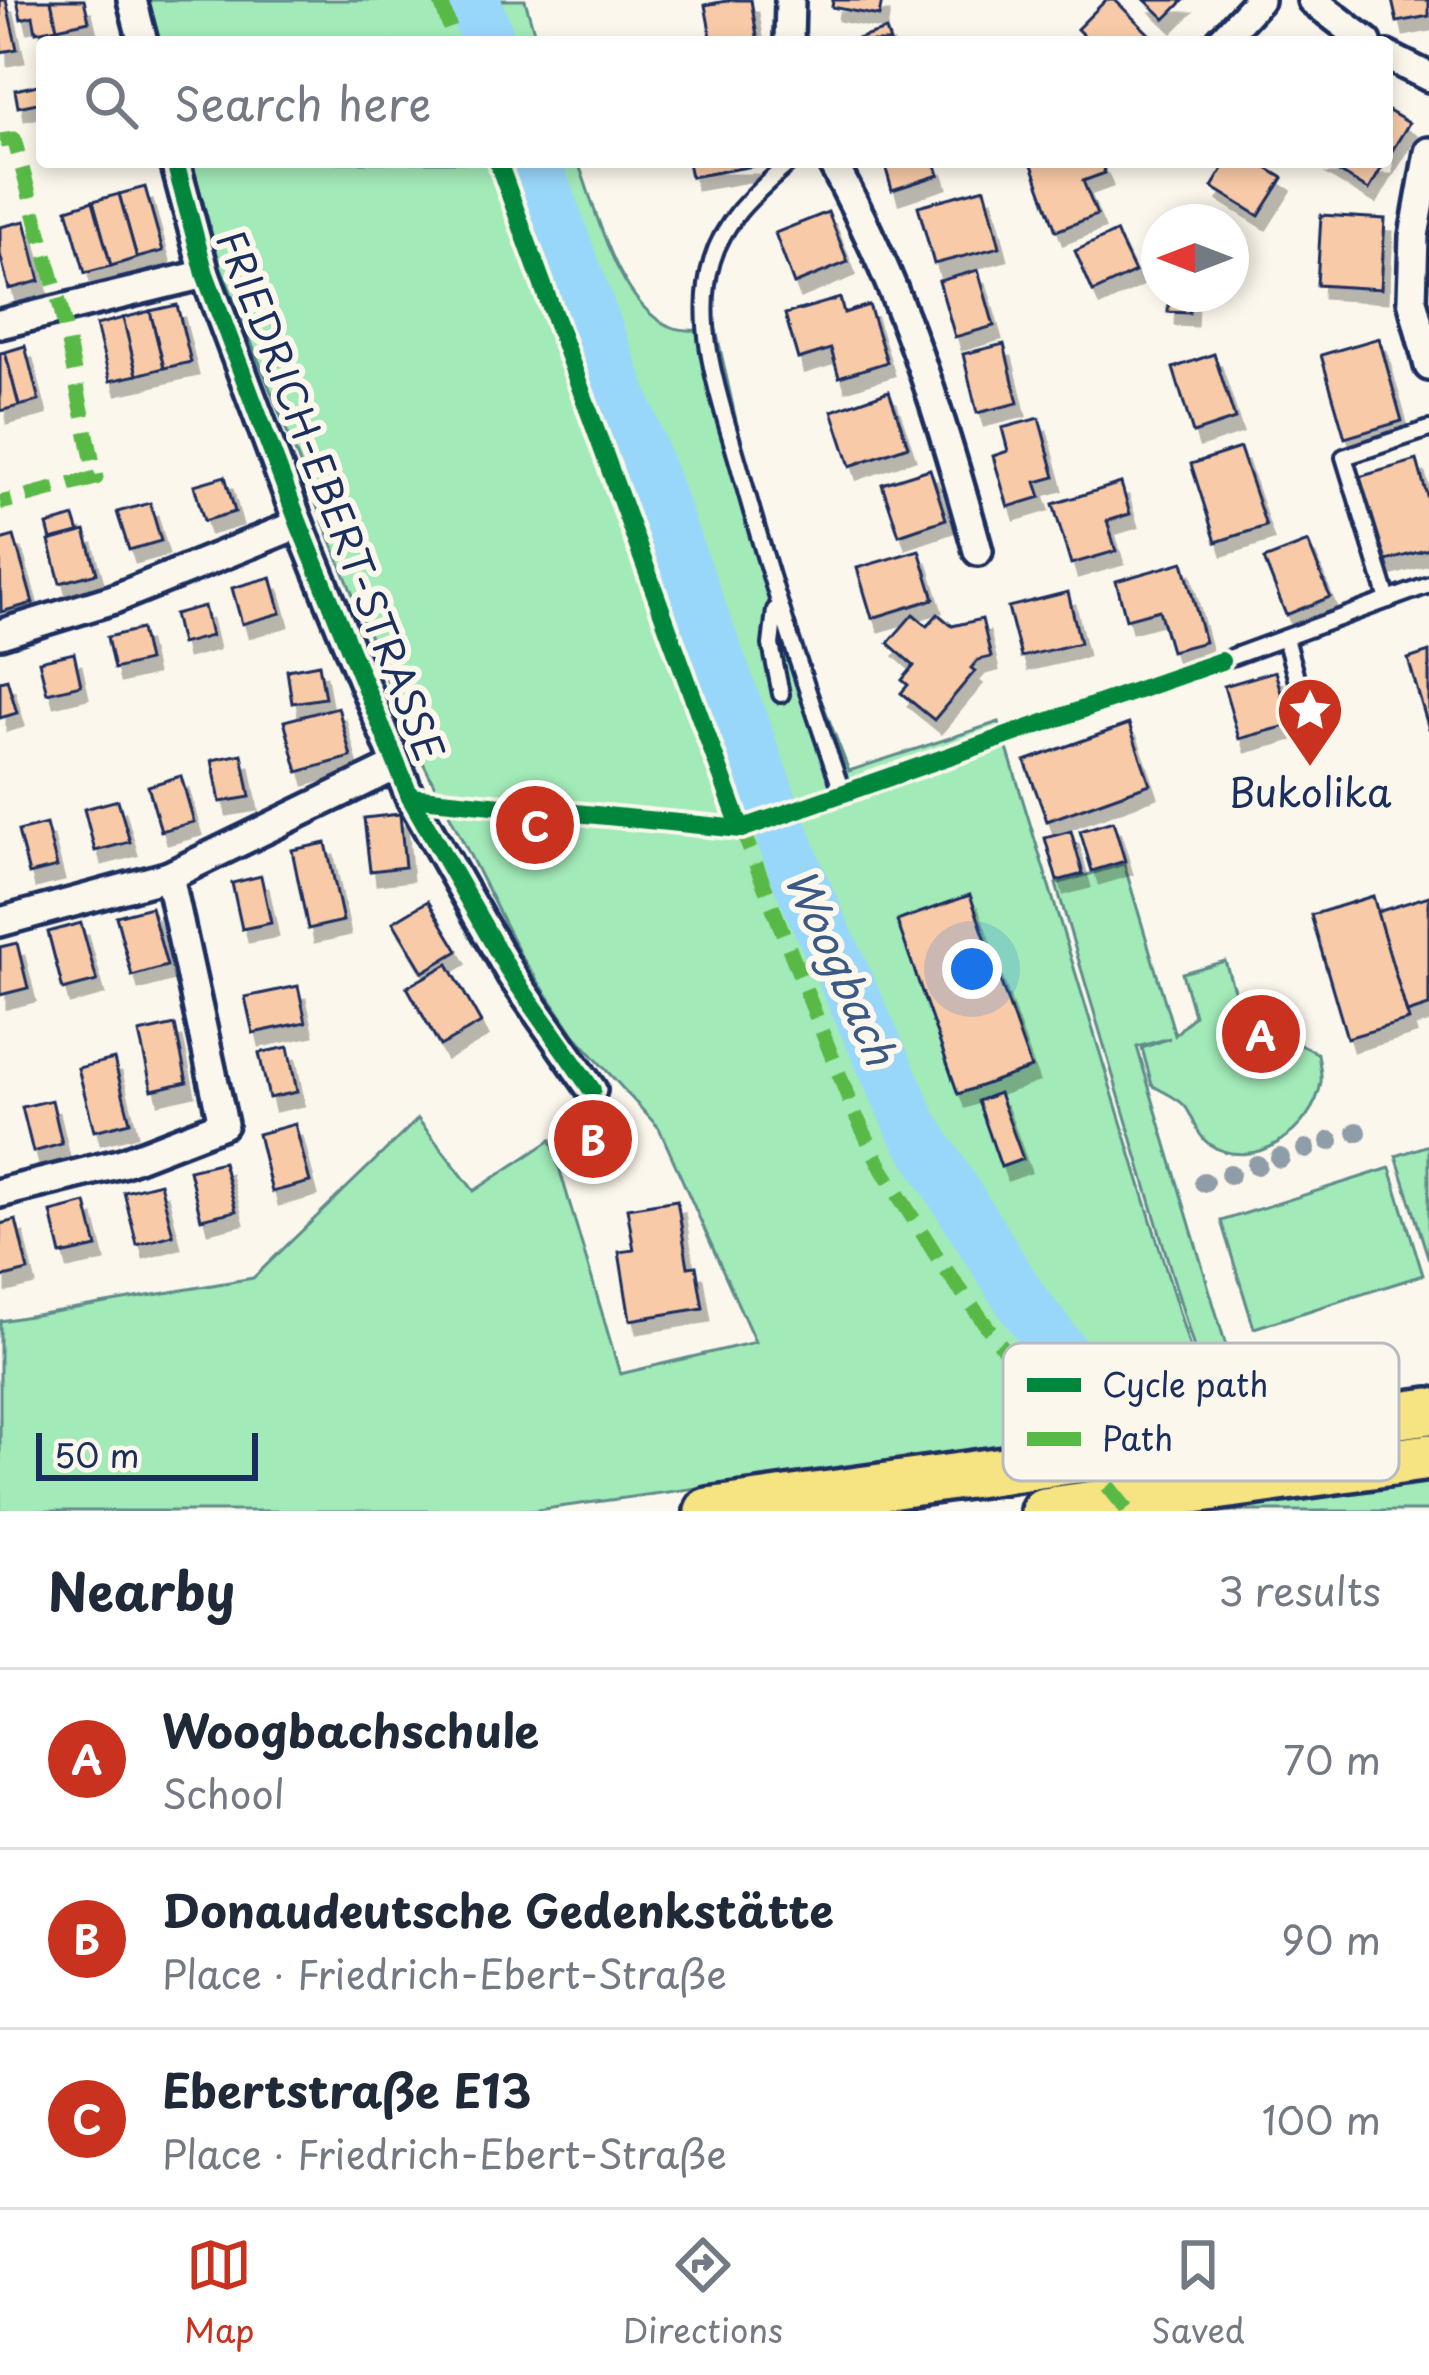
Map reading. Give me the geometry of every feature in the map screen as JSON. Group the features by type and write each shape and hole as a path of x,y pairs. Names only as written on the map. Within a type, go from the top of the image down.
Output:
{"highway":[{"path":"1399,1415 1429,1411"},
{"path":"1399,1461 1429,1457"},
{"path":"708,1511 1003,1470"},
{"path":"1044,1511 1262,1481"}],"street":[{"path":"131,0 141,36"},
{"path":"789,36 790,0"},
{"path":"1226,36 1259,0"},
{"path":"1312,0 1359,36"},
{"path":"1393,59 1429,77"},
{"path":"1429,152 1414,236 1412,300 1429,366"},
{"name":"FRIEDRICH-EBERT-STRASSE","path":"177,168 205,274 396,766 512,976 592,1090"},
{"path":"835,168 872,235 908,320 944,426 978,551"},
{"path":"0,324 205,274"},
{"path":"0,634 114,599 299,524"},
{"path":"0,922 169,876 396,766"},
{"path":"0,1193 122,1163 223,1124 169,876"}],"lane":[{"path":"783,168 737,210 721,237 710,266 710,355 776,604 843,794"},
{"path":"1388,600 1344,457 1429,429"},
{"path":"1221,661 1429,585"},
{"path":"776,604 771,646 781,694"},
{"path":"1285,638 1301,696"}],"green space":[{"path":"147,0 525,0 535,36 157,36"},
{"path":"194,168 580,168 611,254 636,298 669,326 716,330 790,620 849,771 999,722 1188,1343 1003,1343 1003,1446 530,1511 0,1511 0,1321 253,1278 418,1119 474,1191 551,1140 620,1374 755,1342 659,1128 575,1036 521,956 410,737 220,265"},
{"path":"1124,864 1175,1035 1194,1015 1182,973 1225,961 1248,1017 1318,1054 1321,1082 1307,1116 1278,1142 1244,1154 1209,1144 1184,1105 1152,1085 1142,1048 1170,1038 1137,1047 1225,1343 1193,1343 1056,884"},
{"path":"1429,1145 1429,1260 1396,1156"},
{"path":"1390,1168 1423,1275 1254,1328 1221,1221"},
{"path":"1429,1481 1429,1511 1223,1511"}],"building":[{"path":"0,0 6,0 17,49 1,52"},
{"path":"17,0 51,0 57,28 36,32 33,16 21,19"},
{"path":"51,0 84,0 89,21 57,28"},
{"path":"751,0 757,36 711,36 705,5"},
{"path":"833,0 882,0 879,16 832,7"},
{"path":"1106,0 1115,0 1151,36 1084,36 1077,29"},
{"path":"1145,0 1184,0 1165,19"},
{"path":"1392,0 1429,0 1429,16 1397,22"},
{"path":"36,85 36,103 18,107 15,90"},
{"path":"1393,114 1409,123 1393,149"},
{"path":"689,168 742,168 691,177"},
{"path":"886,168 937,168 939,175 892,190"},
{"path":"1033,168 1103,168 1105,173 1083,181 1097,215 1056,231"},
{"path":"1223,168 1267,168 1283,178 1259,216 1249,210 1249,204 1240,204 1212,187"},
{"path":"1332,168 1382,168 1369,190"},
{"path":"145,187 163,251 137,258 119,194"},
{"path":"985,188 1000,247 934,264 918,206"},
{"path":"119,194 137,258 111,266 93,201"},
{"path":"93,201 111,266 85,273 67,209"},
{"path":"828,212 848,262 794,284 775,233"},
{"path":"1321,215 1385,219 1381,289 1317,285"},
{"path":"25,221 40,281 9,289 0,254 0,227"},
{"path":"1116,232 1135,272 1093,292 1075,251"},
{"path":"978,270 994,326 955,337 939,281"},
{"path":"840,298 844,313 869,305 887,362 839,377 831,349 798,359 785,314"},
{"path":"177,305 191,362 164,368 150,311"},
{"path":"150,311 164,368 137,375 123,318"},
{"path":"123,318 137,375 110,381 96,325"},
{"path":"1379,338 1402,421 1345,438 1321,355"},
{"path":"1004,344 1018,403 977,413 963,354"},
{"path":"25,346 39,401 19,406 5,352"},
{"path":"5,352 19,406 0,411 0,353"},
{"path":"1214,354 1235,419 1193,433 1173,368"},
{"path":"889,391 908,446 850,466 832,411"},
{"path":"1039,418 1055,477 1036,482 1041,497 1008,507 993,456 1008,451 1002,428"},
{"path":"1240,448 1266,526 1216,542 1191,464"},
{"path":"1417,460 1429,503 1429,549 1383,562 1359,477"},
{"path":"930,469 946,519 899,535 882,484"},
{"path":"225,476 235,512 204,521 194,485"},
{"path":"1121,483 1130,514 1107,521 1116,551 1071,564 1053,504"},
{"path":"150,503 161,541 129,550 117,512"},
{"path":"74,517 79,533 51,540 47,525"},
{"path":"85,531 97,573 60,583 49,541"},
{"path":"14,536 33,603 1,612 0,540"},
{"path":"1308,542 1330,597 1286,615 1264,559"},
{"path":"919,550 934,599 872,618 857,568"},
{"path":"1183,562 1205,642 1171,651 1159,610 1126,619 1116,581"},
{"path":"271,577 281,613 242,624 232,588"},
{"path":"1068,592 1080,643 1021,657 1008,607"},
{"path":"204,606 211,636 181,644 174,614"},
{"path":"913,614 927,626 938,614 952,626 982,619 991,657 978,660 971,668 975,671 934,720 901,693 908,685 902,680 914,666 888,643"},
{"path":"141,629 148,661 114,669 107,637"},
{"path":"1429,652 1429,729 1408,659"},
{"path":"74,653 81,685 47,693 39,661"},
{"path":"319,664 325,698 292,703 287,670"},
{"path":"1275,671 1290,725 1239,739 1224,686"},
{"path":"7,679 17,713 0,718 0,681"},
{"path":"338,707 351,757 298,772 284,721"},
{"path":"1129,724 1150,784 1047,821 1025,761"},
{"path":"242,754 250,797 220,802 212,760"},
{"path":"181,776 194,822 161,831 148,786"},
{"path":"118,800 130,842 95,851 84,809"},
{"path":"400,814 405,867 370,871 364,818"},
{"path":"1113,821 1125,861 1092,871 1080,831"},
{"path":"46,824 57,867 29,874 18,831"},
{"path":"1071,831 1083,874 1057,881 1045,838"},
{"path":"326,843 343,921 308,929 292,850"},
{"path":"261,876 271,923 242,929 232,883"},
{"path":"970,895 1031,1068 958,1094 897,921"},
{"path":"1373,896 1409,1020 1347,1038 1311,915"},
{"path":"1429,896 1429,1006 1407,1013 1377,912"},
{"path":"428,901 458,951 423,972 393,922"},
{"path":"151,907 167,966 132,976 116,916"},
{"path":"81,923 97,981 63,990 48,932"},
{"path":"17,943 28,988 0,995 0,947"},
{"path":"448,964 481,1023 440,1046 407,987"},
{"path":"298,986 306,1022 253,1033 245,997"},
{"path":"175,1025 187,1082 152,1090 139,1033"},
{"path":"288,1047 297,1092 269,1098 259,1053"},
{"path":"114,1059 130,1122 94,1131 78,1068"},
{"path":"999,1093 1023,1159 1001,1167 978,1101"},
{"path":"52,1100 62,1144 33,1152 22,1107"},
{"path":"594,1114 615,1151 592,1164 570,1128"},
{"path":"295,1124 310,1182 272,1192 258,1134"},
{"path":"223,1162 236,1211 201,1219 189,1170"},
{"path":"160,1183 173,1235 137,1245 124,1192"},
{"path":"677,1200 688,1267 696,1266 703,1308 630,1320 619,1252 634,1250 627,1208"},
{"path":"86,1203 97,1247 61,1255 51,1212"},
{"path":"16,1220 28,1271 0,1278 0,1224"}],"waterway":[{"name":"Woogbach","path":"473,0 487,36"},
{"name":"Woogbach","path":"536,168 797,874 912,1126 1021,1300 1054,1343"},
{"path":"747,729 768,735"},
{"name":"Woogbach","path":"1159,1481 1182,1511"}],"marked path":[{"path":"440,0 453,36"},
{"path":"0,141 14,139 61,309 96,478 0,503"},
{"path":"739,822 854,1112 882,1169 943,1266 1003,1348"},
{"path":"1104,1481 1128,1511"}],"cycle path":[{"path":"177,168 205,274 299,524 410,797 512,976 592,1090"},
{"path":"500,168 741,829"},
{"path":"410,797 741,829 1221,661"}],"place":[{"name":"Bukolika","path":"1310,769"},
{"name":"Ebertstraße E13","path":"535,825"},
{"name":"Woogbachschule","path":"1261,1034"},
{"name":"Donaudeutsche Gedenkstätte","path":"593,1139"}]}
